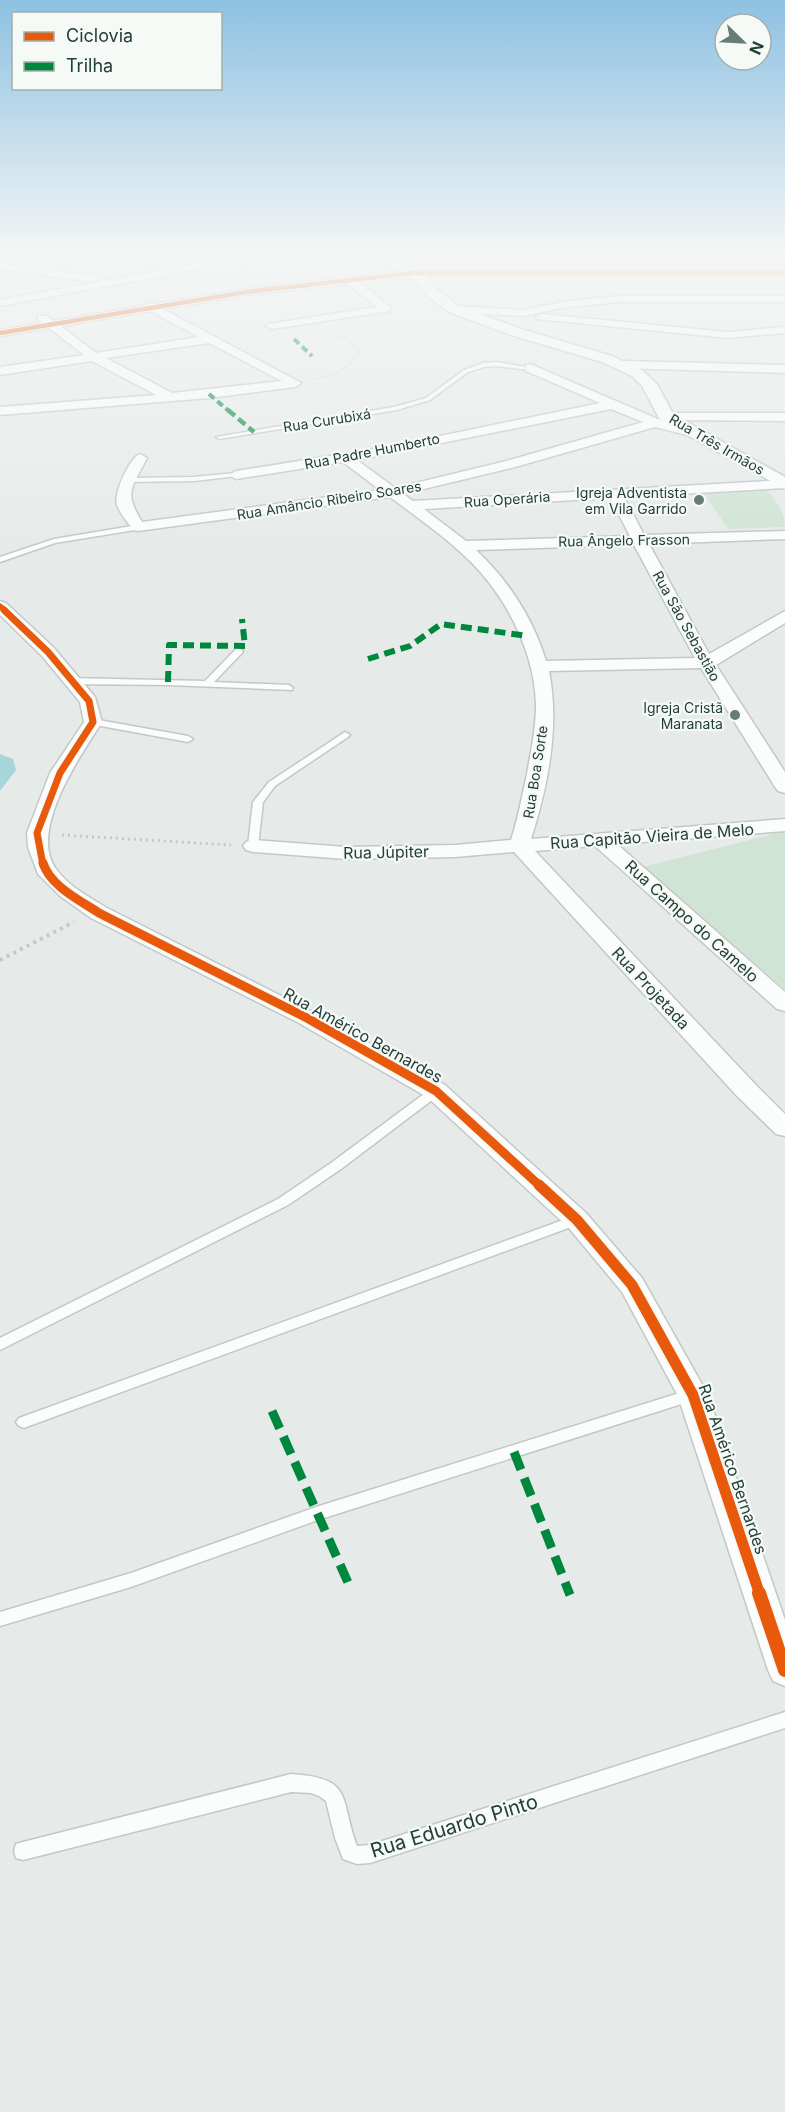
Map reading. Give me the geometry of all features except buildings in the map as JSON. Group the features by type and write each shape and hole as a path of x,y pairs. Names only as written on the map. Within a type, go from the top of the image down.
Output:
{"street":[{"path":"87,352 171,397"},
{"path":"0,371 129,352"},
{"path":"235,352 295,383"},
{"name":"Rua Três Irmãos","path":"586,352 623,365 649,384 660,420 695,433 782,480"},
{"path":"623,365 785,369"},
{"path":"530,368 615,404 660,420 785,417"},
{"path":"0,411 171,397 295,383"},
{"name":"Rua Padre Humberto","path":"236,475 387,451 615,404"},
{"name":"Rua Amâncio Ribeiro Soares","path":"138,527 390,493 510,465 660,420"},
{"name":"Rua Boa Sorte","path":"345,457 463,546 494,578 519,612 544,693 542,744 528,822 519,846"},
{"path":"138,527 123,503 128,480 140,459"},
{"name":"Rua Operária","path":"410,505 782,480"},
{"name":"Rua São Sebastião","path":"614,493 706,663 785,787"},
{"name":"Rua Ângelo Frasson","path":"463,546 785,536"},
{"path":"1,609 48,652 69,681 89,702 93,722 60,773 37,833"},
{"path":"537,666 706,663 785,616"},
{"name":"Rua Capitão Vieira de Melo","path":"519,846 785,825"},
{"name":"Rua Américo Bernardes","path":"37,833 38,847 45,870 67,892 96,911 307,1018 436,1091 577,1220 632,1285 693,1395 785,1671"},
{"name":"Rua Campo do Camelo","path":"599,839 785,1004"},
{"name":"Rua Júpiter","path":"253,846 346,853 455,851 519,846"},
{"name":"Rua Projetada","path":"519,846 746,1090 785,1128"}],"lane":[{"name":"Rua Curubixá","path":"219,437 395,410 428,399 465,371 483,365 496,364 530,368"},
{"name":"Rua Padre Humberto","path":"128,480 194,479 236,475"},
{"name":"Rua Amâncio Ribeiro Soares","path":"0,560 54,541 138,527"},
{"path":"208,683 239,651"},
{"path":"69,681 289,687"},
{"path":"93,722 188,739"},
{"path":"253,846 258,802 272,783 345,735"},
{"path":"0,1344 283,1202 336,1166 436,1091"},
{"path":"24,1422 577,1220"},
{"path":"0,1619 131,1580 316,1514 693,1395"},
{"name":"Rua Eduardo Pinto","path":"23,1851 291,1783 311,1783 327,1788 338,1801 350,1852 357,1855 370,1854 785,1720"}],"path":[{"path":"295,383 337,376 351,366 359,352"},
{"path":"37,833 253,846"},
{"path":"0,960 96,911"}],"green space":[{"path":"763,486 781,510 785,527 728,529 701,489"},
{"path":"785,831 785,989 643,867"}],"water":[{"path":"0,754 13,759 16,770 0,791"}],"marked path":[{"path":"307,352 312,356"},
{"path":"209,394 254,432"},
{"path":"168,682 169,645 245,646 242,619"},
{"path":"368,659 410,646 441,624 528,636"},
{"path":"272,1411 350,1587"},
{"path":"514,1452 570,1595"}],"cycle path":[{"path":"0,606 48,652 89,701 93,722 60,773 37,833 38,847 45,870 67,892 99,913 307,1018 436,1091 577,1220 632,1285 693,1395 785,1670"}],"place":[{"name":"Igreja Adventista em Vila Garrido","path":"699,500"},
{"name":"Igreja Cristã Maranata","path":"735,715"}]}
